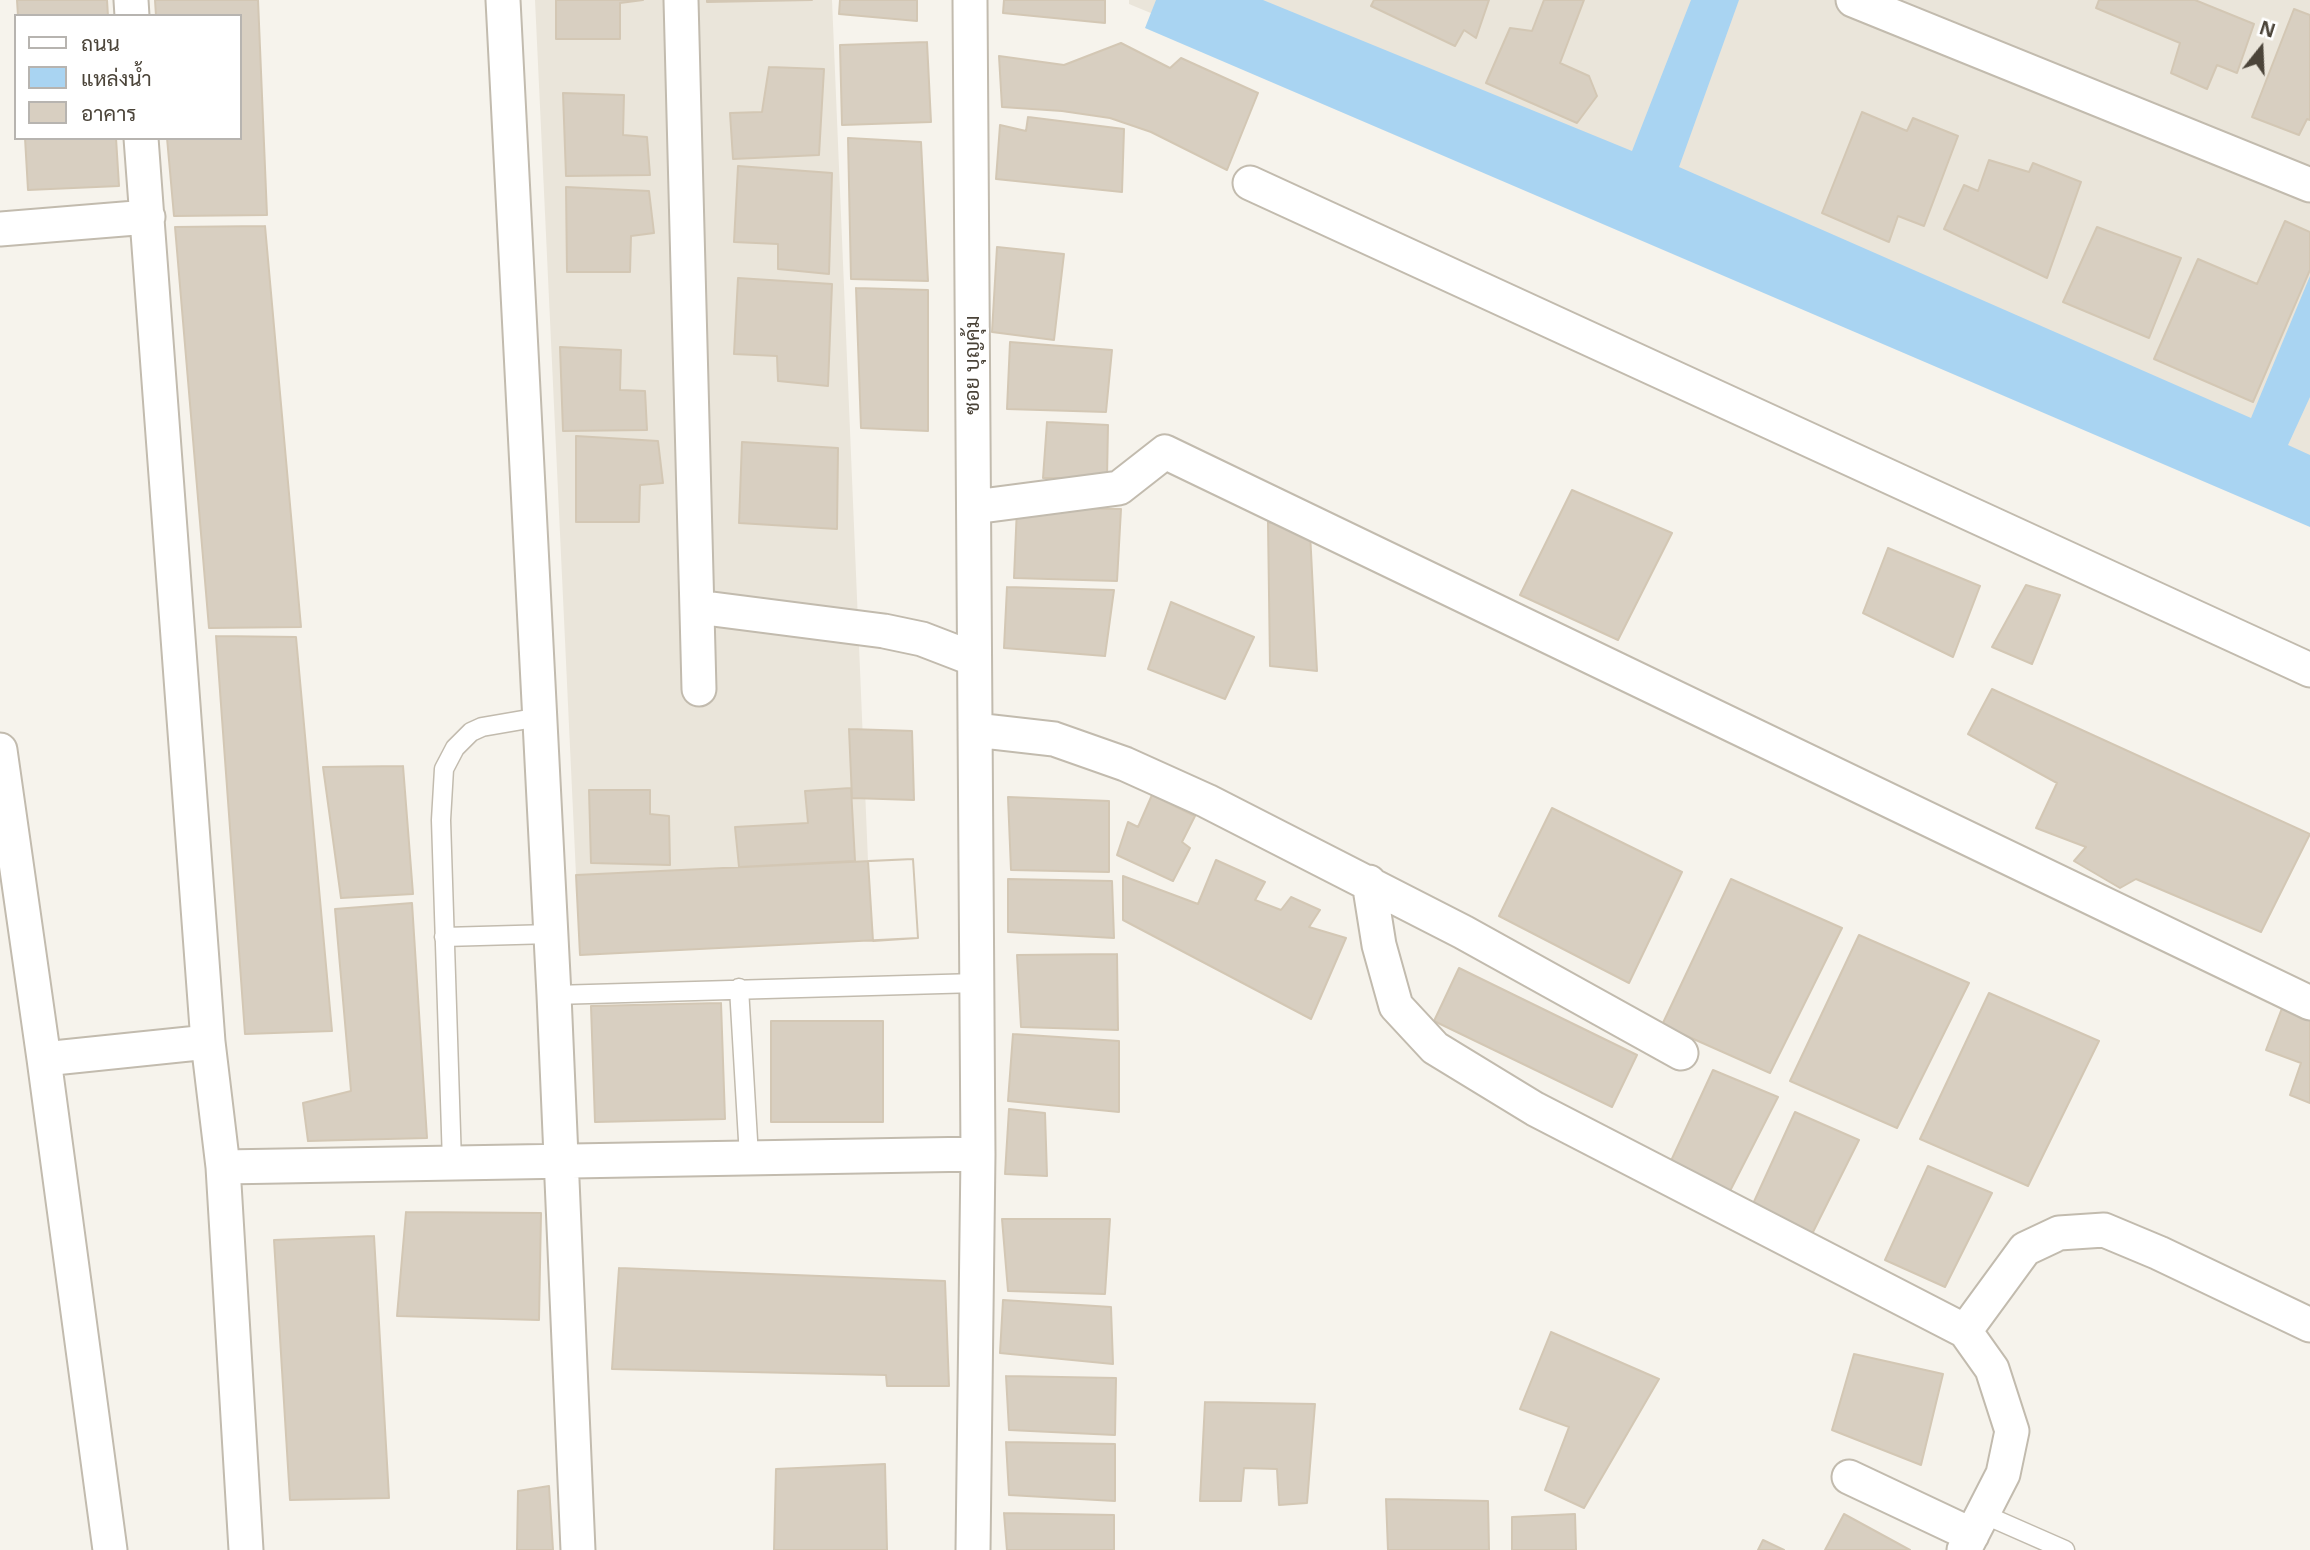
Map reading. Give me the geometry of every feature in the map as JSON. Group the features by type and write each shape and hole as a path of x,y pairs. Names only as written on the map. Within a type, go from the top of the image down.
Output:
{"street":[{"path":"503,0 554,995 578,1550"},
{"path":"681,0 699,689"},
{"name":"ซอย บุญคุ้ม","path":"970,0 978,1154 973,1550"},
{"path":"1853,0 2310,185"},
{"path":"141,140 208,1042 223,1167 246,1550"},
{"path":"1250,183 2310,670"},
{"path":"0,229 148,217"},
{"path":"974,507 1119,488 1165,452 2310,1003"},
{"path":"697,607 884,631 922,639 974,659"},
{"path":"975,730 1054,739 1125,764 1207,801 1369,882 1681,1053"},
{"path":"0,750 110,1550"},
{"path":"1369,882 1379,945 1396,1006 1436,1048 1535,1109 1965,1331 1992,1369 2012,1431 2003,1474 1973,1533 1849,1477"},
{"path":"44,1059 208,1042"},
{"path":"223,1167 978,1154"},
{"path":"1965,1331 2025,1249 2059,1233 2104,1230 2159,1253 2310,1325"}],"lane":[{"path":"452,1163 441,782 447,759 463,738 482,727 540,717"},
{"path":"444,937 551,934"},
{"path":"554,995 977,983"},
{"path":"739,988 749,1157"},
{"path":"1973,1533 2065,1550"}],"shaded area":[{"path":"535,0 832,0 868,861 576,875"},
{"path":"1129,0 2310,0 2310,493 1129,4"}],"water":[{"path":"1156,0 1263,0 1632,151 1691,0 1739,0 1679,167 2251,418 2310,276 2310,397 2288,445 2310,455 2310,527 1145,28"}],"building":[{"path":"17,0 107,0 108,14 18,14"},
{"path":"155,0 258,0 267,215 174,216 167,140 242,140 242,14 156,14"},
{"path":"556,0 643,0 620,3 620,39 556,39"},
{"path":"707,0 812,0 707,2"},
{"path":"840,0 917,0 917,21 839,14"},
{"path":"1004,0 1105,0 1105,23 1003,13"},
{"path":"1374,0 1489,0 1476,38 1464,30 1455,46 1371,6"},
{"path":"1544,0 1584,0 1560,63 1589,76 1597,96 1577,123 1486,83 1510,28 1532,31"},
{"path":"2099,0 2195,0 2254,24 2237,73 2217,65 2207,89 2171,73 2180,43 2096,8"},
{"path":"2294,9 2310,15 2310,120 2307,119 2299,135 2252,117"},
{"path":"927,42 931,122 842,125 840,45"},
{"path":"1121,43 1170,68 1181,58 1258,93 1227,170 1151,132 1110,118 1062,111 1002,107 999,56 1064,65"},
{"path":"769,67 824,69 819,155 733,159 730,113 762,112"},
{"path":"563,93 624,95 623,135 647,137 650,175 566,176"},
{"path":"1862,112 1907,131 1913,118 1958,136 1924,226 1898,216 1889,242 1822,213"},
{"path":"1028,117 1124,129 1122,192 996,179 1000,125 1026,131"},
{"path":"848,138 921,142 928,281 851,279"},
{"path":"25,140 116,140 119,186 28,190"},
{"path":"1989,160 2029,172 2033,163 2081,182 2047,278 1944,229 1964,185 1978,191"},
{"path":"738,166 832,173 829,274 778,269 778,244 734,242"},
{"path":"566,187 649,191 654,233 631,236 630,272 567,272"},
{"path":"2285,221 2310,232 2310,270 2253,402 2154,359 2198,259 2257,284"},
{"path":"265,226 301,627 209,628 175,227"},
{"path":"2097,227 2181,258 2149,338 2063,302"},
{"path":"997,247 1064,254 1054,340 992,332"},
{"path":"738,278 832,284 828,386 778,381 777,356 734,354"},
{"path":"856,288 928,290 928,431 861,428"},
{"path":"1010,342 1112,350 1106,412 1007,409"},
{"path":"560,347 621,350 620,390 645,391 647,430 563,431"},
{"path":"1047,422 1108,425 1107,478 1043,478"},
{"path":"576,436 658,441 663,483 640,485 639,522 576,522"},
{"path":"742,442 838,448 837,529 739,523"},
{"path":"1572,490 1672,533 1618,640 1520,595"},
{"path":"1017,507 1121,509 1117,581 1014,578"},
{"path":"1268,522 1310,532 1317,671 1270,666"},
{"path":"1888,548 1980,586 1953,657 1863,613"},
{"path":"2026,585 2060,595 2032,664 1992,647"},
{"path":"1007,587 1114,590 1105,656 1004,648"},
{"path":"1171,602 1254,637 1225,699 1148,669"},
{"path":"216,636 296,637 332,1031 245,1034"},
{"path":"1992,689 2310,834 2261,932 2136,879 2120,888 2074,861 2086,847 2036,828 2057,783 1968,734"},
{"path":"849,729 912,731 914,800 852,798"},
{"path":"403,766 413,894 341,898 323,767"},
{"path":"851,788 855,861 739,867 735,827 808,823 805,791"},
{"path":"589,790 650,790 650,814 669,816 670,865 591,863"},
{"path":"1152,795 1195,816 1182,842 1190,848 1173,881 1117,855 1128,822 1138,827"},
{"path":"1008,797 1109,801 1109,872 1011,870"},
{"path":"1552,808 1682,872 1629,983 1499,916"},
{"path":"913,859 918,938 580,955 576,875"},
{"path":"913,859 918,938 873,941 868,861"},
{"path":"1216,860 1265,882 1255,900 1281,910 1291,897 1320,910 1309,927 1346,938 1311,1019 1123,920 1123,876 1198,904"},
{"path":"1008,879 1112,881 1114,938 1008,932"},
{"path":"1731,879 1842,928 1770,1073 1662,1025"},
{"path":"412,903 427,1138 308,1141 303,1103 351,1091 335,909"},
{"path":"1859,935 1969,983 1897,1128 1790,1081"},
{"path":"1117,954 1118,1030 1021,1027 1017,955"},
{"path":"1459,968 1637,1055 1612,1107 1434,1021"},
{"path":"1989,993 2099,1041 2028,1186 1920,1139"},
{"path":"721,1003 725,1119 595,1122 591,1006"},
{"path":"2284,1003 2310,1016 2310,1103 2290,1095 2301,1063 2266,1050"},
{"path":"771,1021 883,1021 883,1122 771,1122"},
{"path":"1013,1034 1119,1041 1119,1112 1008,1101"},
{"path":"1713,1070 1778,1097 1730,1191 1670,1163"},
{"path":"1009,1109 1045,1113 1047,1176 1005,1174"},
{"path":"1795,1112 1859,1140 1812,1234 1752,1206"},
{"path":"1928,1166 1992,1193 1945,1287 1885,1260"},
{"path":"406,1212 541,1213 539,1320 397,1316"},
{"path":"1002,1219 1110,1219 1105,1294 1008,1291"},
{"path":"374,1236 389,1498 290,1500 274,1240"},
{"path":"619,1268 945,1281 949,1386 887,1386 886,1375 612,1369"},
{"path":"1003,1300 1111,1307 1113,1364 1000,1353"},
{"path":"1551,1332 1659,1379 1584,1508 1545,1490 1569,1427 1520,1409"},
{"path":"1854,1354 1943,1374 1921,1465 1832,1430"},
{"path":"1006,1376 1116,1378 1115,1435 1009,1430"},
{"path":"1205,1402 1315,1404 1307,1503 1279,1505 1277,1469 1244,1468 1241,1501 1200,1501"},
{"path":"1006,1442 1115,1444 1115,1501 1009,1495"},
{"path":"885,1464 887,1550 774,1550 776,1469"},
{"path":"549,1486 553,1550 517,1550 518,1491"},
{"path":"1386,1499 1488,1501 1489,1550 1388,1550"},
{"path":"1004,1513 1114,1515 1114,1550 1007,1550"},
{"path":"1575,1514 1576,1550 1512,1550 1512,1517"},
{"path":"1844,1514 1910,1550 1825,1550"},
{"path":"1763,1540 1784,1550 1758,1550"}]}
